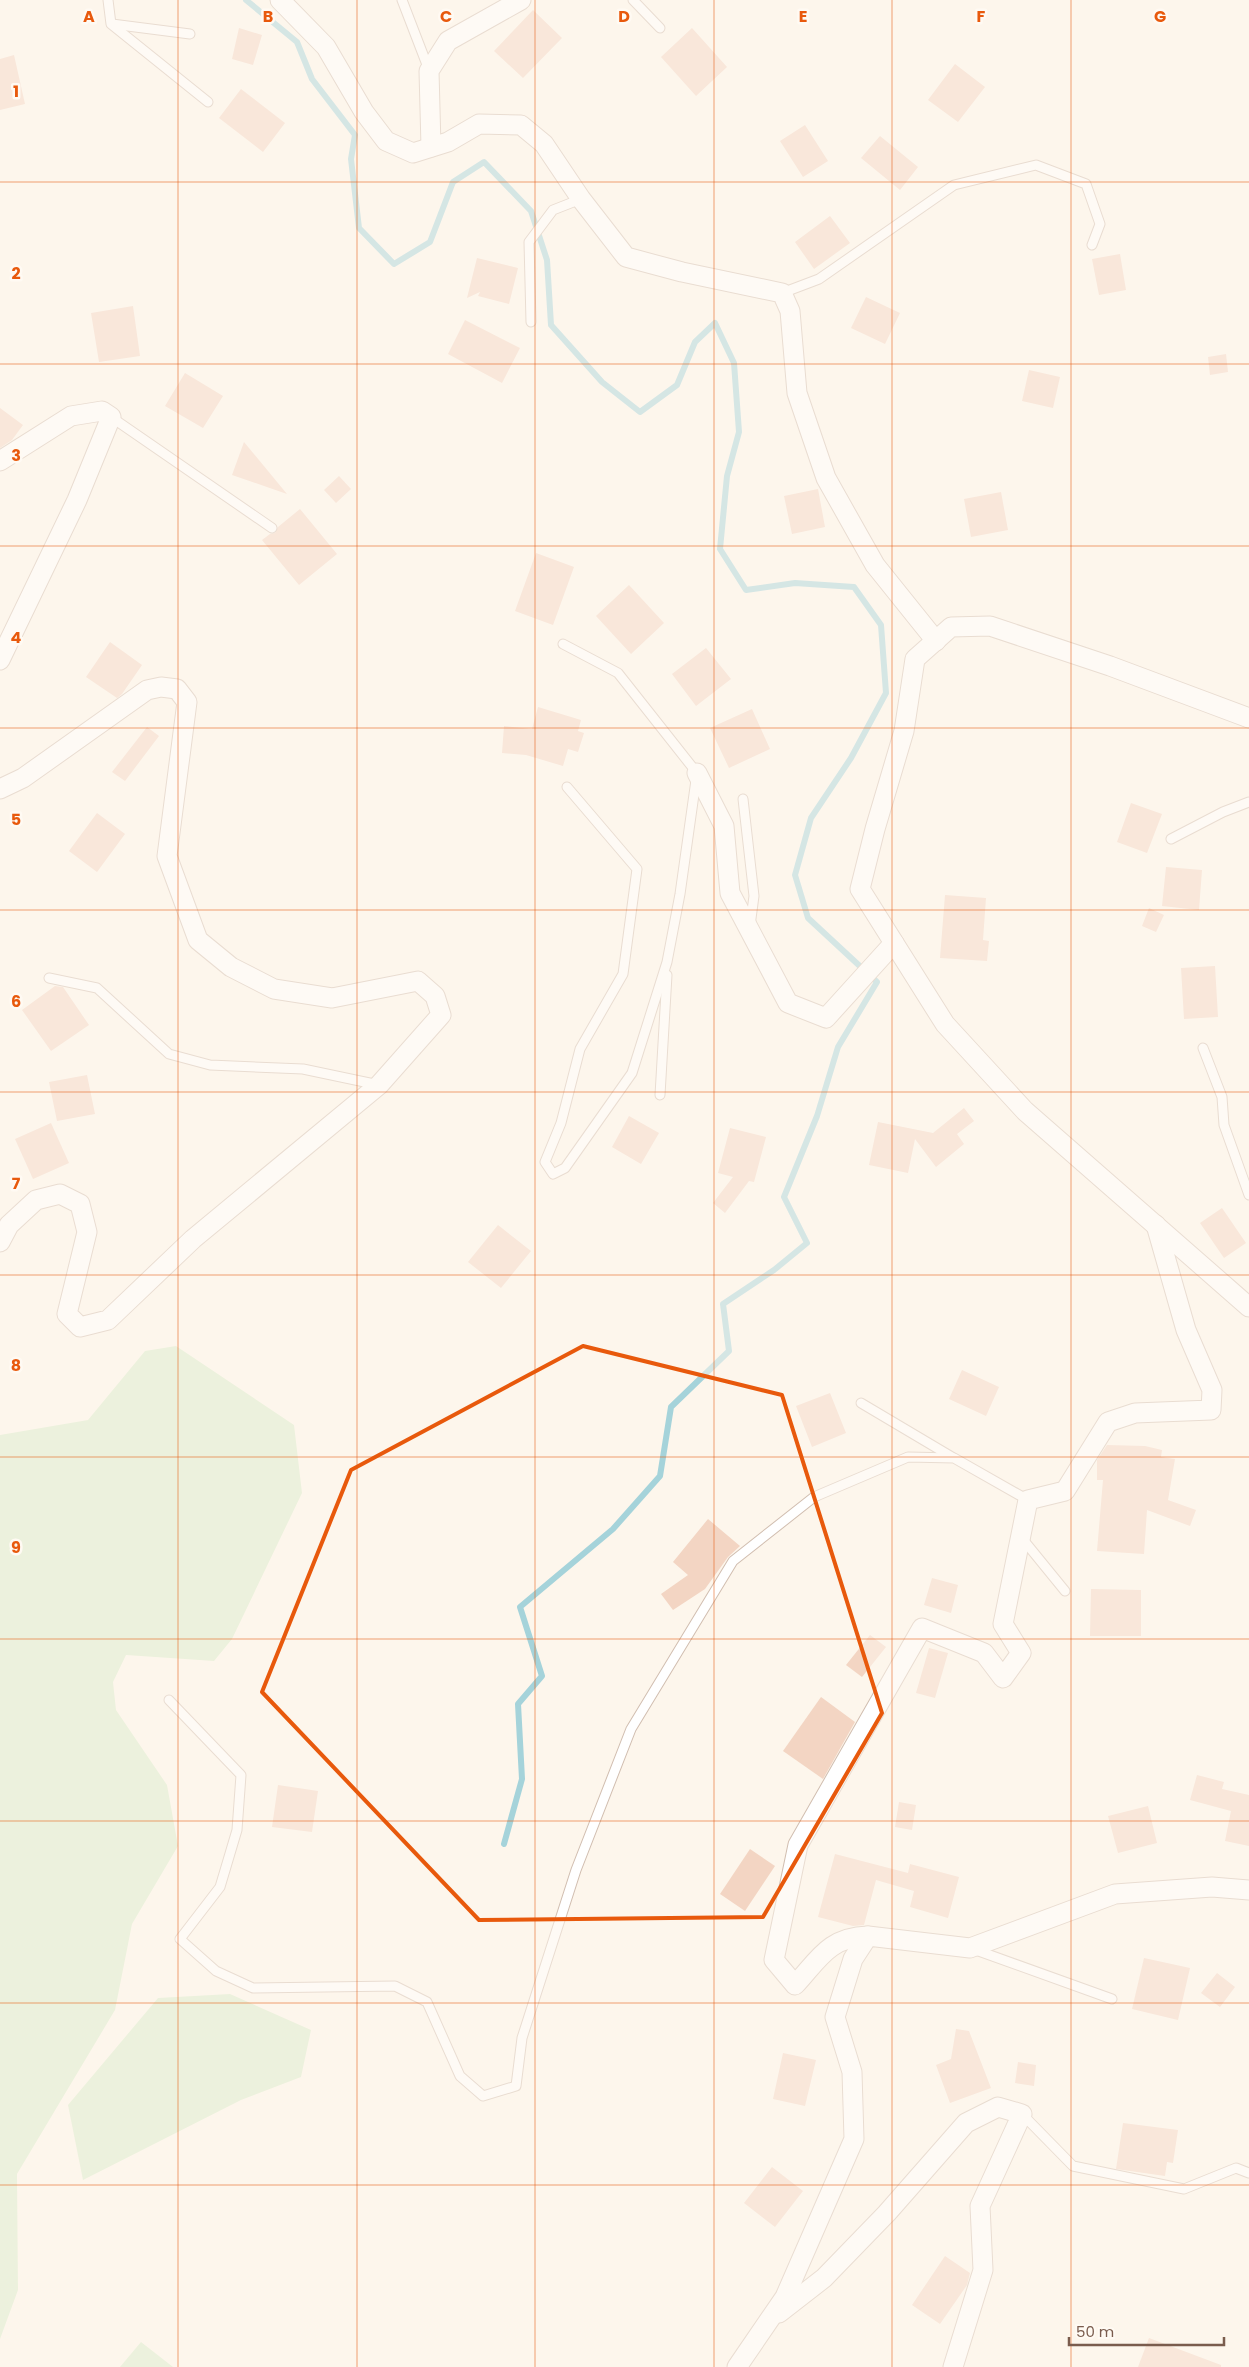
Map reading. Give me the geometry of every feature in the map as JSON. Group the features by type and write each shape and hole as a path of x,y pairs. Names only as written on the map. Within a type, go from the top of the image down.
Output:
{"street":[{"path":"280,0 326,47 364,112 386,141 413,152 448,142 479,124 521,125 544,144 580,199 626,257 682,272 782,292 790,312 797,393 826,478 875,565 936,641"},
{"path":"430,148 429,71 448,41 521,0"},
{"path":"0,461 71,416 102,411 111,417 78,500 0,660"},
{"path":"1249,718 1110,666 990,626 951,627 915,659 904,730 860,888 945,1024 1025,1111 1249,1307"},
{"path":"0,789 23,778 147,690 161,686 177,689 187,702 167,856 198,940 231,967 274,989 332,998 418,981 435,996 441,1015 379,1085 194,1238 108,1320 80,1326 68,1314 87,1232 80,1204 60,1194 36,1200 9,1226 0,1242"},
{"path":"697,773 724,826 730,893 788,1004 826,1018 894,943"},
{"path":"1156,1225 1186,1330 1212,1390 1210,1410 1135,1413 1108,1422 1065,1491 1028,1500 1020,1535 1016,1568 1003,1624 1021,1653 1003,1678 984,1653 922,1628 798,1845 774,1960 795,1985 834,1942 850,1936 868,1936 970,1948 1115,1894 1212,1887 1249,1890"},
{"path":"737,2367 785,2297 854,2139 852,2072 835,2017 852,1959 868,1936"},
{"path":"769,2321 824,2278 887,2213 966,2123 998,2108 1022,2114 980,2206 983,2270 953,2367"}],"lane":[{"path":"108,0 111,24 208,102"},
{"path":"402,0 429,71"},
{"path":"633,0 660,28"},
{"path":"111,24 190,34"},
{"path":"782,292 819,279 954,185 1036,165 1086,184 1100,224 1092,244"},
{"path":"530,322 529,242 553,210 580,199"},
{"path":"111,417 272,528"},
{"path":"563,644 618,673 697,773 680,894 667,962 632,1073 565,1168 554,1174 545,1162 561,1122 580,1050 623,974 637,869 567,787"},
{"path":"743,799 754,896 750,931"},
{"path":"1171,839 1223,812 1249,802"},
{"path":"660,1095 667,962"},
{"path":"49,978 97,988 169,1054 210,1065 303,1069 379,1085"},
{"path":"1203,1048 1222,1098 1224,1125 1249,1195"},
{"path":"861,1403 1028,1500"},
{"path":"169,1700 241,1774 237,1830 220,1887 180,1939 216,1972 252,1988 395,1986 427,2002 460,2076 483,2096 516,2086 522,2038 576,1870 631,1729 733,1561 814,1497 908,1457 954,1458"},
{"path":"1020,1535 1065,1591"},
{"path":"970,1948 1112,1998"},
{"path":"1022,2114 1073,2166 1184,2189 1236,2168 1249,2173"}],"highlighted area":[{"path":"583,1346 782,1395 882,1713 763,1917 479,1920 262,1692 351,1470"}],"green space":[{"path":"176,1346 294,1425 302,1493 232,1639 214,1661 126,1655 113,1682 116,1710 167,1785 178,1846 132,1924 115,2010 17,2174 18,2290 0,2339 0,1435 88,1420 145,1351"},
{"path":"230,1994 311,2030 301,2077 241,2100 83,2180 68,2105 158,1998"},
{"path":"141,2342 173,2367 120,2367"}],"building":[{"path":"533,10 562,38 523,78 494,51"},
{"path":"239,28 262,35 253,65 232,59"},
{"path":"692,28 727,67 696,96 661,57"},
{"path":"14,55 25,104 0,110 0,59"},
{"path":"955,64 985,87 958,122 928,100"},
{"path":"241,89 285,123 263,152 219,118"},
{"path":"805,125 828,161 803,177 780,141"},
{"path":"880,136 918,167 900,190 861,158"},
{"path":"830,216 850,243 814,269 795,242"},
{"path":"1120,254 1126,290 1099,295 1092,259"},
{"path":"477,258 518,268 509,304 478,296 480,292 467,298"},
{"path":"866,297 900,313 885,344 851,328"},
{"path":"133,306 140,356 99,362 91,313"},
{"path":"465,320 520,348 502,383 448,354"},
{"path":"1226,354 1228,372 1210,375 1208,357"},
{"path":"1029,370 1060,377 1053,408 1022,401"},
{"path":"185,373 223,396 203,428 165,406"},
{"path":"0,408 23,425 12,440 0,448"},
{"path":"244,442 287,494 232,475"},
{"path":"339,476 351,489 336,503 324,490"},
{"path":"818,489 825,527 792,534 784,496"},
{"path":"1001,492 1008,530 971,537 964,499"},
{"path":"300,509 337,554 299,585 262,540 275,533 278,527"},
{"path":"536,553 574,567 553,625 515,611"},
{"path":"629,585 664,623 631,654 596,616"},
{"path":"110,642 142,665 122,694 117,698 86,677"},
{"path":"706,648 731,679 696,706 672,674"},
{"path":"538,707 581,720 578,731 584,733 578,752 568,749 563,766 526,755 502,753 504,726 532,729"},
{"path":"752,709 770,749 729,768 710,728"},
{"path":"147,727 159,736 125,781 112,772"},
{"path":"1131,803 1162,814 1147,853 1117,842"},
{"path":"97,813 125,834 97,872 69,851"},
{"path":"1166,867 1202,870 1199,910 1162,906"},
{"path":"945,895 986,898 983,940 989,941 987,961 940,958"},
{"path":"1149,908 1164,915 1156,932 1142,926"},
{"path":"1215,966 1218,1017 1184,1019 1181,968"},
{"path":"55,986 63,987 89,1025 51,1051 22,1010"},
{"path":"87,1075 95,1114 57,1121 49,1082"},
{"path":"964,1108 974,1121 957,1134 964,1144 936,1167 915,1139 908,1173 869,1165 878,1122 933,1133"},
{"path":"629,1116 659,1133 641,1164 612,1147"},
{"path":"51,1123 69,1163 33,1179 15,1139"},
{"path":"730,1128 766,1137 754,1182 749,1181 725,1213 713,1203 733,1177 718,1173"},
{"path":"1222,1208 1246,1243 1224,1258 1200,1223"},
{"path":"498,1225 531,1251 501,1288 468,1262"},
{"path":"962,1370 999,1387 986,1416 949,1399"},
{"path":"830,1393 846,1433 812,1447 796,1406"},
{"path":"1107,1445 1145,1446 1162,1450 1161,1457 1175,1459 1168,1500 1196,1510 1190,1526 1147,1510 1144,1554 1097,1551 1103,1480 1097,1480 1097,1460"},
{"path":"708,1519 740,1546 728,1557 705,1589 673,1610 661,1594 688,1575 673,1562"},
{"path":"932,1578 958,1585 951,1613 924,1605"},
{"path":"1091,1589 1141,1590 1141,1636 1090,1636"},
{"path":"870,1635 886,1647 862,1677 846,1665"},
{"path":"929,1648 948,1653 935,1698 916,1693"},
{"path":"821,1697 855,1722 823,1779 783,1751"},
{"path":"1197,1775 1224,1782 1222,1789 1249,1795 1249,1846 1225,1841 1231,1811 1190,1800"},
{"path":"278,1785 318,1791 312,1832 272,1827"},
{"path":"899,1802 916,1805 912,1830 895,1827"},
{"path":"1148,1806 1157,1843 1118,1853 1108,1816"},
{"path":"750,1849 775,1866 745,1911 720,1894"},
{"path":"835,1854 908,1873 910,1864 959,1877 948,1918 910,1907 914,1891 876,1880 864,1925 853,1926 818,1917"},
{"path":"1144,1958 1190,1968 1178,2020 1132,2009"},
{"path":"1217,1973 1235,1987 1220,2007 1201,1993"},
{"path":"956,2029 969,2031 991,2088 950,2103 936,2065 951,2059"},
{"path":"783,2053 816,2060 805,2106 773,2099"},
{"path":"1018,2062 1036,2065 1034,2086 1015,2083"},
{"path":"1123,2123 1178,2130 1173,2163 1167,2162 1165,2176 1116,2169"},
{"path":"772,2167 803,2191 775,2227 744,2203"},
{"path":"945,2256 970,2273 967,2285 940,2324 912,2305"},
{"path":"1149,2338 1221,2365 1221,2367 1138,2367"}],"waterway":[{"path":"246,0 297,42 312,79 355,135 351,159 359,228 394,264 430,242 453,182 484,162 531,211 547,260 551,325 602,382 640,412 677,385 695,342 715,323 734,363 739,432 727,476 720,549 746,590 795,583 854,587 881,625 886,693 851,758 811,818 795,875 808,918 877,982 838,1047 817,1116 784,1197 807,1243 774,1270 723,1304 729,1351 671,1407 660,1476 613,1529 520,1607 542,1676 518,1704 522,1779 504,1844"}]}
